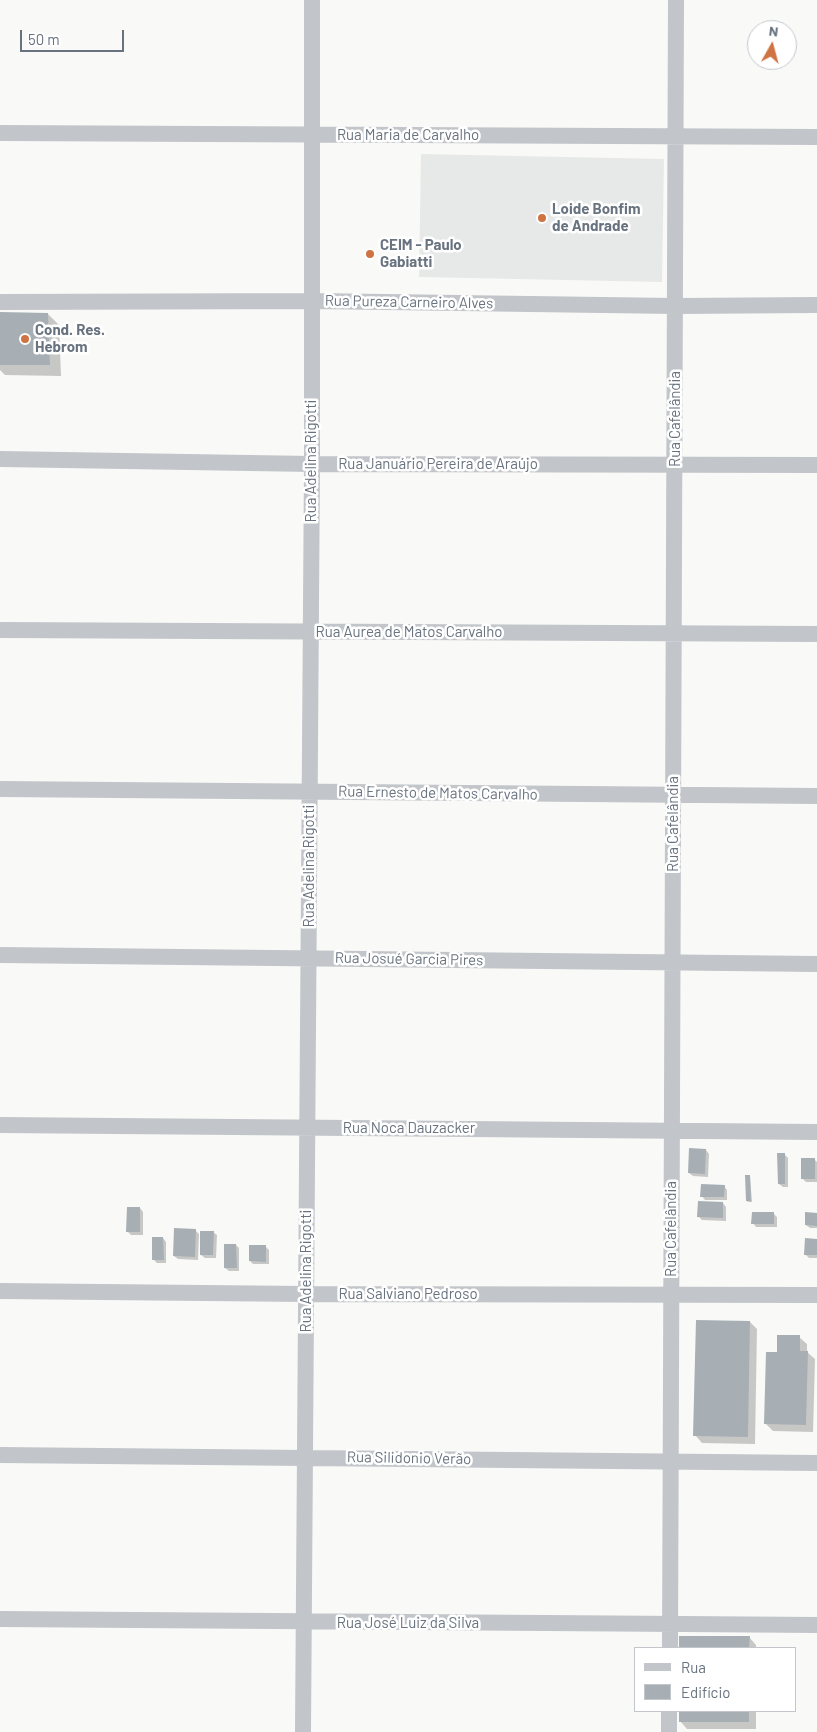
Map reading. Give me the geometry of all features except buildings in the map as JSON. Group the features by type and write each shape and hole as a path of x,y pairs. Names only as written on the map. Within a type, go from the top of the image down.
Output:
{"street":[{"name":"Rua Adelina Rigotti","path":"303,1732 312,464 312,0"},
{"name":"Rua Cafelândia","path":"670,1647 676,0"},
{"name":"Rua Maria de Carvalho","path":"0,133 817,137"},
{"name":"Rua Pureza Carneiro Alves","path":"0,302 312,301 675,306 817,305"},
{"name":"Rua Januário Pereira de Araújo","path":"0,460 312,464 817,465"},
{"name":"Rua Aurea de Matos Carvalho","path":"0,630 817,634"},
{"name":"Rua Ernesto de Matos Carvalho","path":"0,789 817,796"},
{"name":"Rua Josué Garcia Pires","path":"0,955 817,964"},
{"name":"Rua Noca Dauzacker","path":"0,1125 672,1129 817,1132"},
{"name":"Rua Salviano Pedroso","path":"0,1291 306,1294 817,1295"},
{"name":"Rua Silidonio Verão","path":"0,1455 817,1463"},
{"name":"Rua José Luiz da Silva","path":"0,1619 817,1625"},
{"path":"669,1732 670,1712"}],"shaded area":[{"name":"Loide Bonfim de Andrade","path":"421,154 664,159 662,282 419,277"}],"place":[{"name":"Loide Bonfim de Andrade","path":"542,218"},
{"name":"CEIM - Paulo Gabiatti","path":"370,254"},
{"name":"Cond. Res. Hebrom","path":"25,339"}]}
